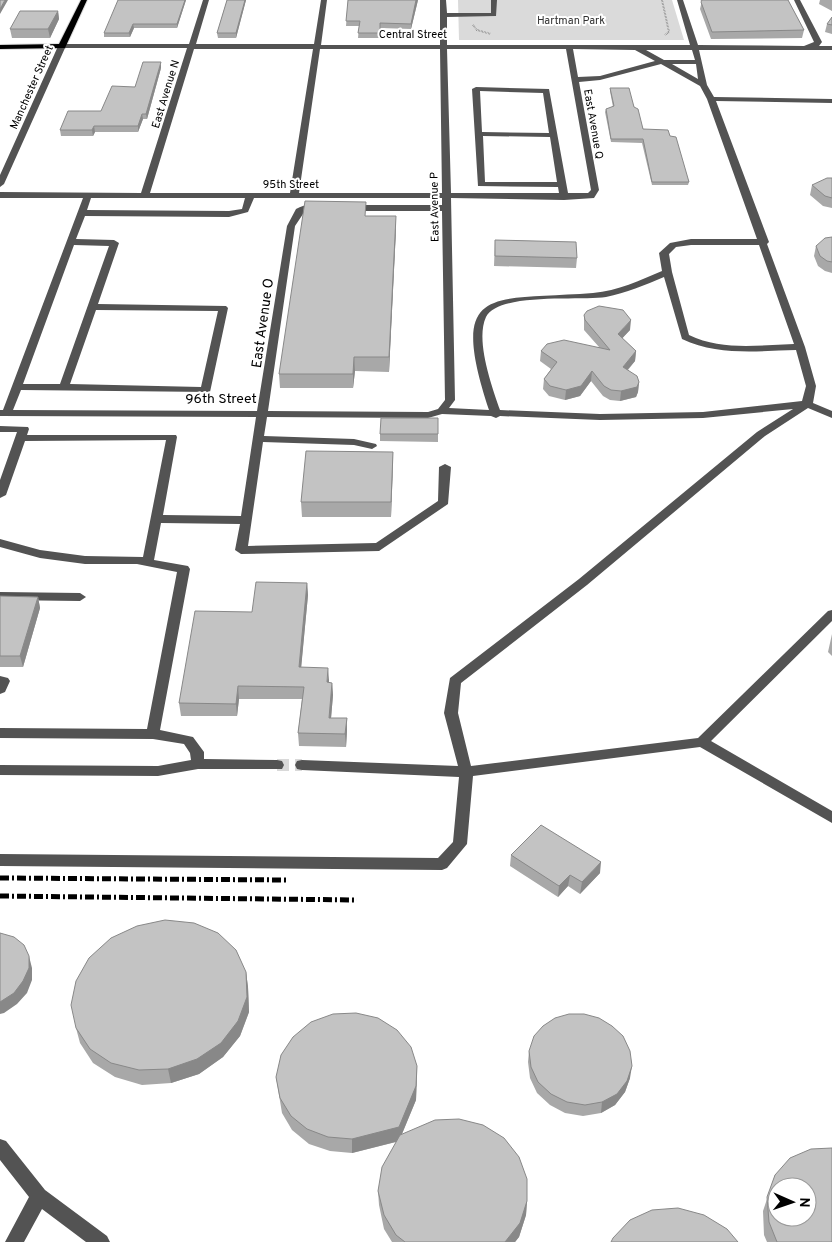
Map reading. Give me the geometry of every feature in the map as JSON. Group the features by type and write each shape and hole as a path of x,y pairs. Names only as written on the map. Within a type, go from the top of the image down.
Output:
{"main road":[{"name":"Manchester Street","path":"62,46 84,0"},
{"name":"Central Street","path":"0,43 62,46"},
{"name":"Central Street","path":"0,47 26,45"}],"street":[{"name":"East Avenue N","path":"145,196 206,0"},
{"path":"294,195 324,0"},
{"name":"East Avenue P","path":"442,411 450,400 443,0"},
{"path":"443,14 494,15 494,0"},
{"path":"0,860 442,864 460,844 466,772 451,713 455,681 583,582 761,434 807,404 811,386 800,347 764,242 711,99 703,85 699,62 680,0"},
{"path":"797,0 818,42 815,46 801,48"},
{"name":"Central Street","path":"62,46 832,48"},
{"name":"Manchester Street","path":"0,184 62,46"},
{"name":"East Avenue Q","path":"569,46 595,190 591,196 581,197"},
{"path":"634,46 703,85"},
{"path":"575,80 600,78 660,62 699,62"},
{"path":"482,196 476,90 546,91 564,197"},
{"path":"711,99 832,101"},
{"path":"478,134 553,134"},
{"path":"481,184 562,185"},
{"name":"95th Street","path":"0,195 581,197"},
{"path":"3,413 16,387 88,195"},
{"path":"81,213 228,214 245,211 248,208 250,195"},
{"name":"East Avenue O","path":"336,196 334,208 304,208 297,211 291,226 241,550 379,547 444,502 445,467"},
{"path":"343,208 446,208"},
{"path":"64,387 114,243 70,242"},
{"path":"764,242 691,242 673,245 664,253 667,272 685,337 697,344 714,347 800,347"},
{"path":"496,415 484,380 478,324 486,310 505,302 606,294 667,272"},
{"path":"16,387 64,387 204,401 223,308 91,307"},
{"name":"96th Street","path":"3,413 204,401 263,413 428,414 442,411 496,415 600,417 703,415 807,404"},
{"path":"807,404 832,415"},
{"path":"0,429 24,429 0,495"},
{"path":"21,438 172,437 148,562"},
{"path":"259,439 354,442 372,446"},
{"path":"156,520 246,520"},
{"path":"0,543 40,554 67,558 148,562 184,570 153,734"},
{"path":"0,596 80,597"},
{"path":"302,765 466,772 702,742 832,614"},
{"path":"0,682 3,682 0,690"},
{"path":"0,733 153,734 188,740 197,752 198,764"},
{"path":"702,742 832,818"},
{"path":"0,770 158,771 198,764 277,765"},
{"path":"0,1147 39,1196 101,1242"},
{"path":"14,1242 39,1196"}],"path":[{"path":"662,0 669,32 663,36"},
{"path":"473,15 474,27 493,35"}],"green space":[{"name":"Hartman Park","path":"458,0 672,0 684,40 459,40"}],"building":[{"path":"0,0 5,0 0,9"},
{"path":"118,0 185,0 177,24 133,24 129,33 104,33"},
{"path":"227,0 245,0 236,33 217,33"},
{"path":"348,0 416,0 411,24 380,23 380,33 358,33 360,21 346,21"},
{"path":"702,0 788,0 804,30 712,32 701,2"},
{"path":"20,11 58,11 48,29 10,29"},
{"path":"832,17 832,25 827,24"},
{"path":"143,62 161,62 146,114 142,114 138,126 94,126 92,130 60,130 68,111 101,111 112,86 135,87"},
{"path":"610,88 629,88 634,107 638,109 643,129 668,130 670,136 676,137 689,182 652,182 643,139 611,139 606,109 614,106"},
{"path":"827,178 832,178 832,198 825,196 812,185"},
{"path":"305,201 366,202 365,216 396,216 389,357 354,357 353,374 279,374"},
{"path":"832,237 832,262 820,256 816,246 825,238"},
{"path":"495,240 576,242 577,258 495,256"},
{"path":"599,306 623,310 631,320 618,334 636,351 623,367 637,376 639,382 637,387 621,391 611,390 604,386 592,371 581,386 566,390 550,386 544,379 557,362 541,351 547,344 564,340 610,350 585,320 584,315 587,311"},
{"path":"381,418 438,418 438,434 380,434"},
{"path":"306,451 393,452 391,502 301,502"},
{"path":"256,582 307,583 299,667 328,668 327,682 332,683 329,718 347,718 345,734 298,733 304,687 238,686 236,704 179,703 195,611 252,612"},
{"path":"0,596 38,597 20,656 0,656"},
{"path":"541,825 601,862 582,882 570,875 559,886 511,855"},
{"path":"165,920 194,923 218,933 236,950 246,972 247,997 238,1021 221,1043 197,1059 168,1069 139,1070 111,1063 90,1049 76,1028 71,1005 76,981 89,958 111,938 137,926"},
{"path":"0,933 14,937 24,945 29,956 29,968 23,981 14,993 0,1002"},
{"path":"356,1013 378,1018 397,1030 411,1047 417,1066 416,1086 399,1127 352,1139 328,1137 307,1129 291,1116 280,1098 276,1077 281,1055 293,1037 311,1022 333,1014"},
{"path":"569,1014 584,1014 599,1018 623,1036 630,1051 632,1066 627,1081 617,1094 602,1102 585,1105 567,1102 551,1094 538,1082 531,1067 529,1051 534,1036 543,1026 555,1018"},
{"path":"459,1119 483,1125 504,1138 519,1157 527,1179 527,1201 520,1223 505,1242 405,1242 396,1235 384,1215 378,1191 382,1167 400,1135 435,1120"},
{"path":"832,1148 832,1242 777,1242 771,1227 817,1227 817,1177 774,1177 790,1158 811,1149"},
{"path":"678,1208 704,1215 727,1229 738,1242 611,1242 630,1220 652,1210"}],"tunnel":[{"path":"277,765 302,765"}],"railway":[{"path":"0,878 287,880"},
{"path":"0,896 357,900"}]}
